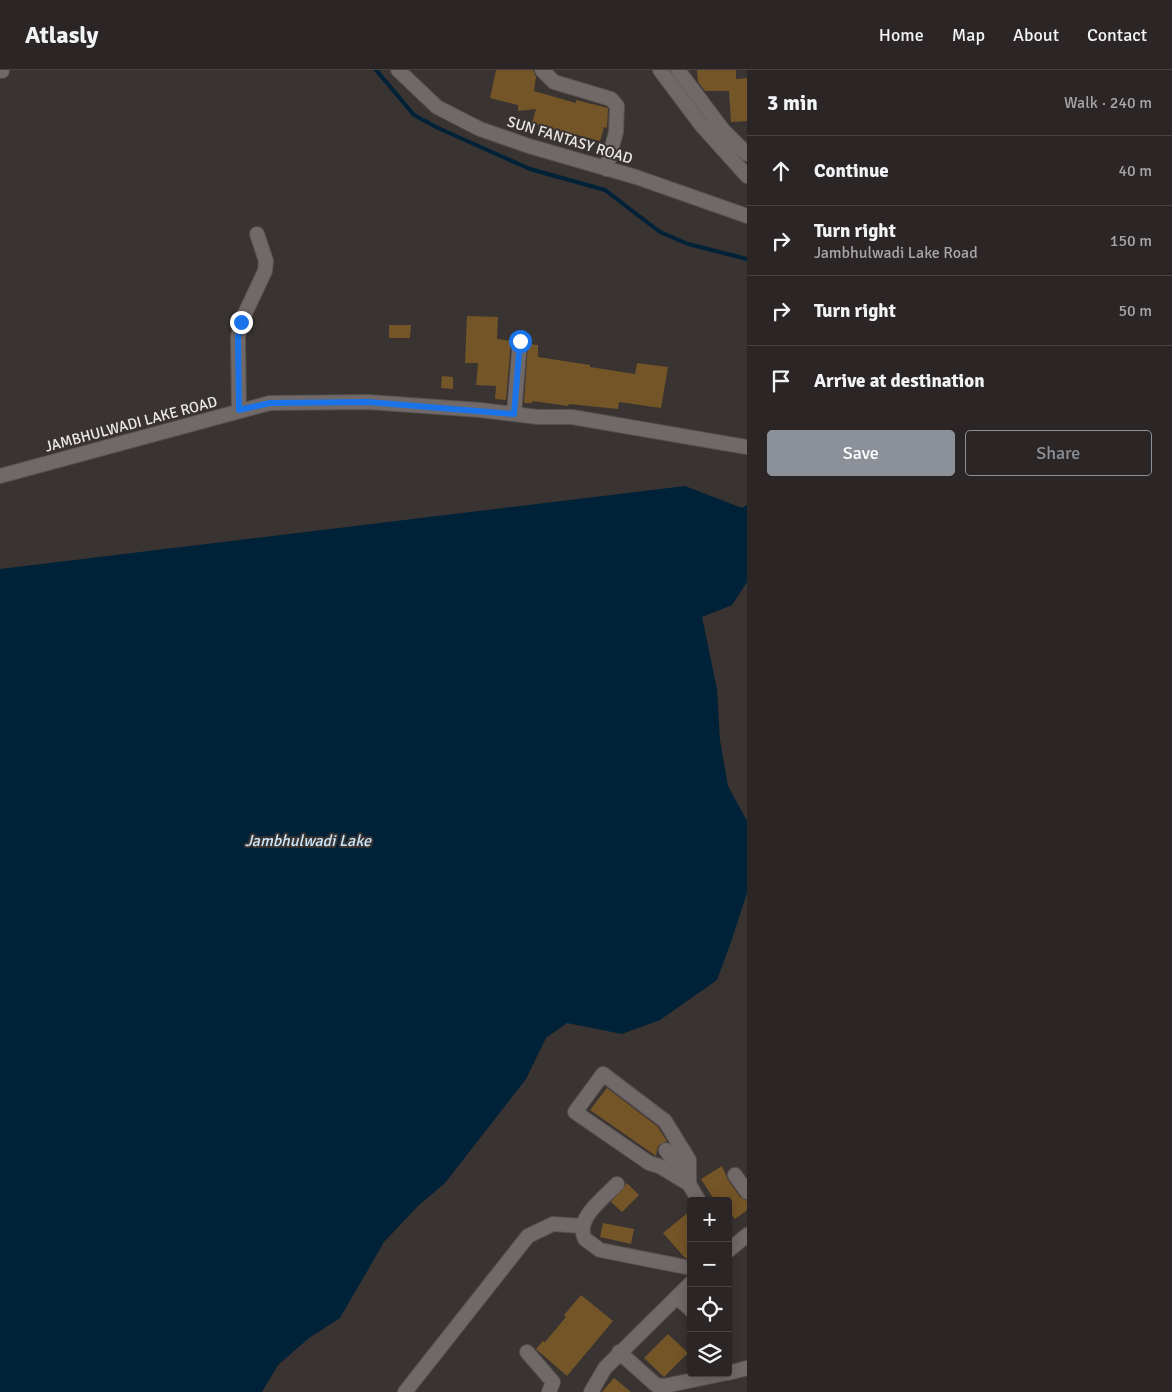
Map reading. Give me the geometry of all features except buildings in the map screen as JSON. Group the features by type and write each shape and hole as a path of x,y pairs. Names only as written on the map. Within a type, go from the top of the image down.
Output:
{"street":[{"name":"SUN FANTASY ROAD","path":"398,70 437,107 480,129 747,216"},
{"path":"542,70 554,82 611,99 617,106 616,132 606,169"},
{"path":"660,70 702,126 747,176"},
{"path":"678,70 723,130 747,154"},
{"path":"239,410 238,337 241,322 265,271 266,261 257,234"},
{"path":"514,414 520,341"},
{"name":"JAMBHULWADI LAKE ROAD","path":"0,476 270,403 368,402 572,417 747,447"},
{"path":"603,1074 665,1121 689,1160 689,1184 659,1166 649,1163 575,1112 603,1074"},
{"path":"666,1150 697,1197"},
{"path":"734,1176 747,1192"},
{"path":"617,1184 587,1215 581,1233 584,1239 600,1250 687,1267"},
{"path":"405,1392 528,1236 554,1224 582,1226"},
{"path":"732,1247 747,1235"},
{"path":"591,1392 605,1368 619,1352 687,1287"},
{"path":"677,1297 687,1306"},
{"path":"527,1352 553,1382 549,1392"},
{"path":"619,1352 653,1388 708,1377"},
{"path":"732,1372 747,1368"}],"water":[{"name":"Jambhulwadi Lake","path":"685,486 742,508 747,505 747,582 732,605 702,617 717,689 720,740 728,786 747,821 747,893 717,980 660,1020 622,1034 567,1023 546,1038 526,1079 445,1183 418,1206 384,1242 340,1318 309,1338 278,1365 262,1392 0,1392 0,569"}],"waterway":[{"path":"376,70 414,115 438,128 530,169 605,190 660,232 688,244 747,259"}],"route":[{"path":"241,322 238,337 239,410 270,403 368,402 514,414 520,341"}]}
